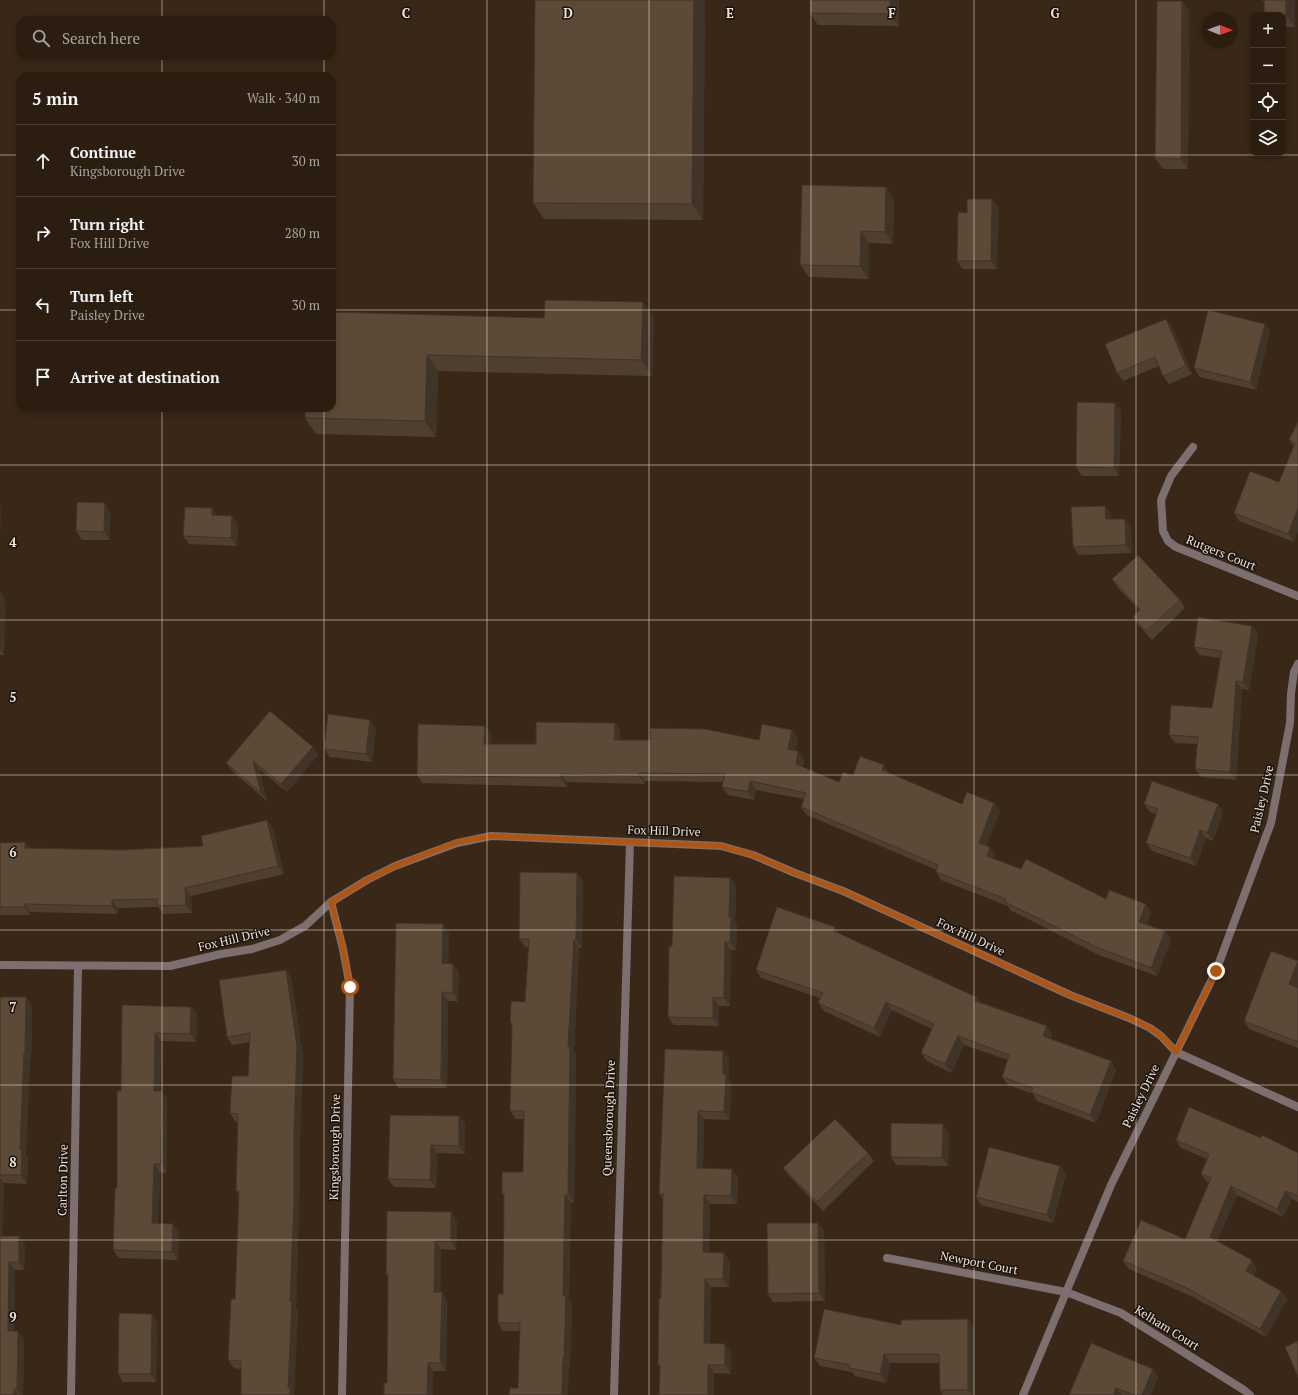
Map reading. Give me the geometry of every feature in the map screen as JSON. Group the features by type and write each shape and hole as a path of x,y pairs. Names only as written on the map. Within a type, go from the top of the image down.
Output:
{"street":[{"name":"Rutgers Court","path":"1193,447 1171,476 1161,500 1163,531 1168,541 1176,547 1298,596"},
{"name":"Paisley Drive","path":"1023,1395 1111,1185 1216,971 1271,824 1290,723 1291,693 1294,672 1298,664"},
{"name":"Fox Hill Drive","path":"0,966 170,966 221,954 252,949 280,940 293,933 305,926 331,902 367,880 395,866 457,842 491,836 721,846 753,855 843,891 1070,995 1129,1018 1150,1028 1161,1036 1176,1052 1298,1107"},
{"name":"Queensborough Drive","path":"614,1395 630,842"},
{"name":"Kingsborough Drive","path":"331,902 343,949 350,987 342,1395"},
{"name":"Carlton Drive","path":"71,1395 78,966"},
{"name":"Newport Court","path":"887,1258 1066,1292"},
{"name":"Kelham Court","path":"1066,1292 1121,1313 1250,1395"}],"building":[{"path":"535,0 694,0 692,204 533,203"},
{"path":"810,0 890,0 890,14 810,13"},
{"path":"1264,0 1286,0 1286,12 1264,12"},
{"path":"1157,1 1182,1 1181,159 1155,158"},
{"path":"802,185 886,187 885,232 861,231 860,266 800,265"},
{"path":"967,199 992,199 991,261 957,261 958,212 967,213"},
{"path":"545,300 643,302 641,360 427,355 425,421 305,418 305,412 336,412 336,312 544,318"},
{"path":"1208,310 1265,324 1250,382 1194,368"},
{"path":"1166,319 1186,366 1163,376 1155,357 1117,373 1105,344"},
{"path":"1077,402 1115,403 1114,468 1076,467"},
{"path":"1298,422 1298,508 1288,534 1234,513 1250,471 1279,482 1295,443 1289,440"},
{"path":"77,502 105,503 104,532 76,531"},
{"path":"1105,506 1106,519 1125,519 1126,545 1073,547 1071,507"},
{"path":"185,507 212,508 212,515 232,516 231,538 183,536"},
{"path":"1138,555 1180,600 1146,631 1133,617 1140,609 1112,579"},
{"path":"1198,617 1252,626 1243,682 1236,681 1230,772 1195,769 1198,737 1169,735 1171,705 1212,708 1222,651 1194,647"},
{"path":"270,711 313,747 281,784 253,761 261,793 226,763"},
{"path":"328,714 370,720 366,754 324,749"},
{"path":"536,722 615,723 614,740 650,740 650,728 705,729 759,740 762,724 792,730 788,749 798,751 796,764 839,782 843,772 853,775 860,756 884,765 882,770 962,804 967,792 994,803 979,843 990,847 987,856 1021,869 1026,859 1106,899 1109,890 1146,904 1139,922 1165,931 1151,968 1094,946 1005,902 1006,899 936,872 938,865 801,807 806,793 750,781 748,792 722,787 725,774 639,773 639,776 561,774 561,778 417,775 418,724 485,726 484,744 536,744"},
{"path":"1152,781 1218,804 1207,833 1200,830 1190,858 1146,843 1158,809 1144,804"},
{"path":"267,820 278,866 185,888 186,905 157,906 157,899 112,900 112,906 25,904 25,907 0,907 0,843 25,842 25,848 121,850 203,846 201,836"},
{"path":"520,872 577,873 576,940 574,940 568,1046 570,1046 568,1195 565,1195 563,1296 566,1296 562,1395 509,1395 510,1388 518,1388 520,1323 498,1323 498,1294 503,1294 504,1194 502,1194 502,1172 523,1172 524,1111 510,1111 511,1001 525,1002 529,939 519,939"},
{"path":"674,876 730,878 730,942 725,942 724,998 713,997 713,1018 668,1017 669,946 672,946"},
{"path":"777,907 835,927 834,931 976,997 975,1001 1047,1026 1043,1036 1111,1061 1090,1115 1031,1092 1033,1088 1002,1077 1009,1055 958,1036 945,1064 921,1053 934,1024 886,1002 874,1028 818,1003 823,993 756,970"},
{"path":"396,923 443,924 442,963 453,964 453,993 442,992 441,1080 393,1079"},
{"path":"1271,951 1298,961 1289,984 1298,988 1298,1042 1244,1021"},
{"path":"286,970 297,1047 294,1132 294,1205 290,1302 292,1302 288,1388 290,1388 290,1395 241,1395 241,1361 228,1360 231,1299 235,1299 239,1191 236,1191 238,1114 230,1113 232,1076 248,1076 250,1033 227,1037 219,980"},
{"path":"0,997 26,997 25,1053 20,1149 22,1149 21,1175 0,1175"},
{"path":"122,1005 191,1007 190,1034 155,1033 154,1091 162,1091 161,1164 154,1164 152,1223 173,1224 172,1252 113,1250 115,1188 117,1188 117,1091 121,1091"},
{"path":"665,1049 723,1051 723,1074 726,1075 724,1112 698,1111 697,1168 732,1169 731,1196 704,1195 703,1252 724,1253 723,1279 705,1279 704,1343 725,1344 725,1365 708,1365 708,1395 659,1395 659,1298 661,1298 663,1194 659,1194"},
{"path":"1189,1107 1261,1138 1262,1135 1298,1153 1298,1196 1286,1191 1277,1209 1231,1186 1210,1237 1252,1260 1246,1271 1281,1291 1260,1329 1185,1287 1123,1261 1141,1220 1185,1239 1211,1178 1201,1174 1209,1154 1176,1140"},
{"path":"390,1115 459,1116 459,1146 431,1145 430,1180 388,1179"},
{"path":"835,1119 868,1153 817,1202 783,1168"},
{"path":"891,1123 943,1124 942,1158 891,1157"},
{"path":"989,1147 1060,1166 1047,1215 976,1197"},
{"path":"387,1211 451,1212 451,1241 435,1241 434,1292 442,1292 440,1363 428,1363 427,1395 384,1395 384,1383 387,1383"},
{"path":"767,1223 818,1223 819,1293 768,1294"},
{"path":"0,1236 19,1236 19,1262 9,1262 8,1331 18,1331 17,1389 14,1389 14,1395 0,1395"},
{"path":"824,1309 901,1325 901,1320 968,1319 968,1390 940,1390 939,1354 884,1354 880,1374 849,1368 850,1365 814,1358"},
{"path":"119,1313 152,1314 151,1374 118,1374"},
{"path":"1298,1341 1298,1377 1285,1347"},
{"path":"1091,1343 1153,1369 1142,1395 1134,1395 1116,1388 1113,1395 1069,1395"}],"route":[{"path":"350,987 343,949 331,902 367,880 395,866 457,842 491,836 721,846 753,855 843,891 1070,995 1129,1018 1150,1028 1161,1036 1176,1052 1216,971"}]}
